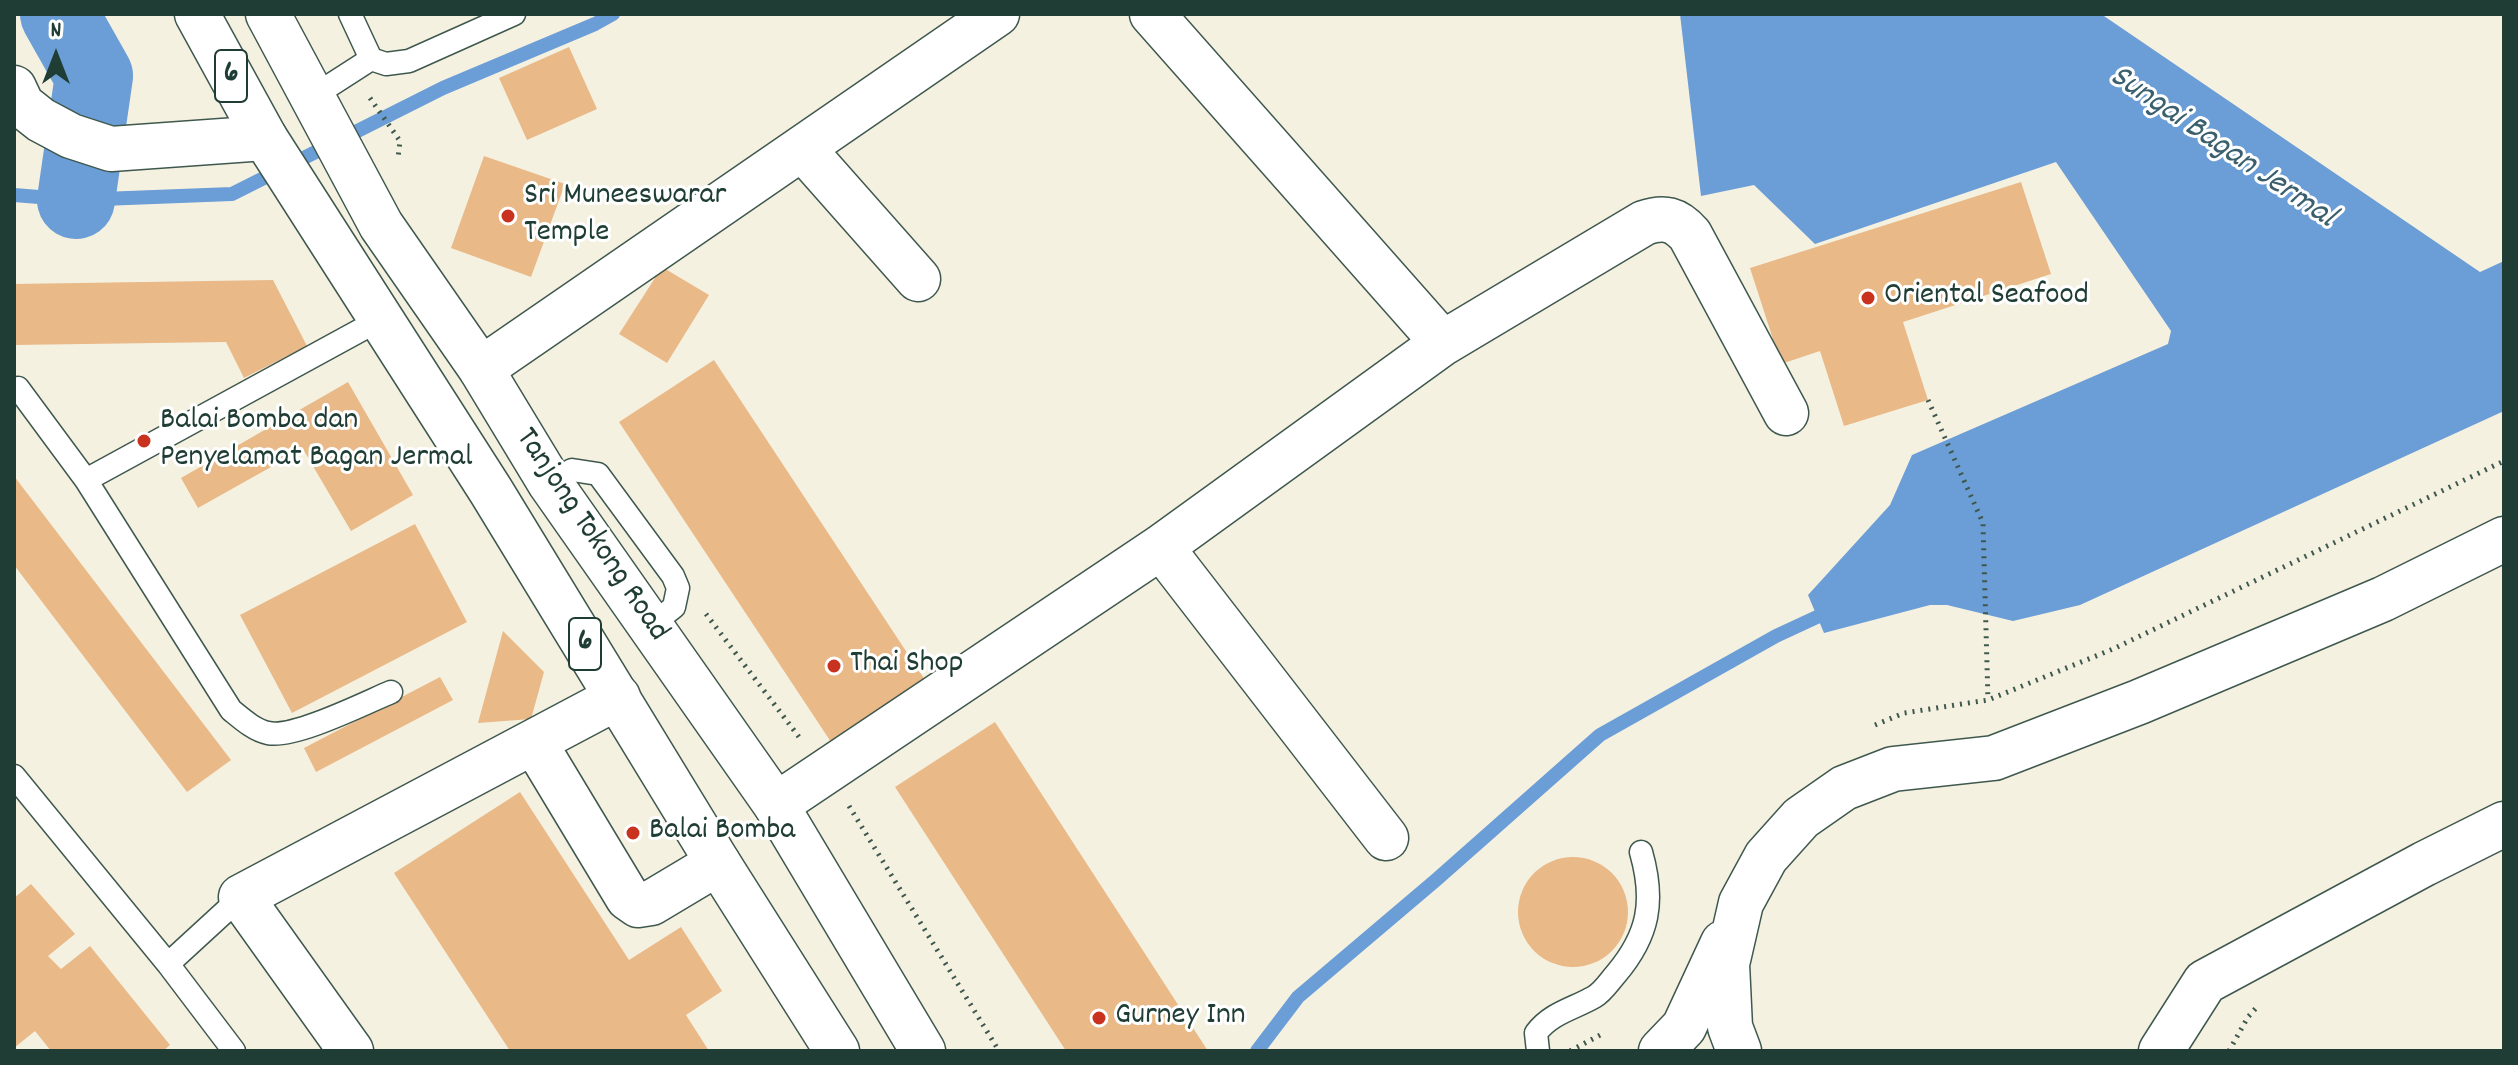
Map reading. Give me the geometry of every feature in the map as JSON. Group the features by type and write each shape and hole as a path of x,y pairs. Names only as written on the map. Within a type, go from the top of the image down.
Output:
{"main road":[{"name":"Tanjong Tokong Road","path":"197,14 265,138 491,491 718,863 837,1051"},
{"name":"Tanjong Tokong Road","path":"268,14 381,225 481,369 550,483 776,805 923,1051"},
{"path":"481,369 997,14"},
{"path":"1152,14 1443,343"},
{"path":"14,88 22,105 91,142 265,138"},
{"path":"803,149 918,279"},
{"path":"776,805 1161,547 1443,343 1644,223 1657,218 1670,219 1690,235 1786,413"},
{"path":"1661,1051 1684,1027 1741,903 1766,857 1801,818 1844,788 1893,769 1994,758 2139,702 2368,605 2504,539"},
{"path":"1161,547 1386,838"},
{"path":"351,1051 241,897 618,697"},
{"path":"534,742 628,898 638,905 651,903 718,863"},
{"path":"2161,1051 2205,982 2504,824"},
{"path":"1739,1051 1730,1027 1727,964 1741,903"}],"lane":[{"path":"350,14 371,59 386,64 409,61 514,14"},
{"path":"317,108 371,59"},
{"path":"86,480 381,319"},
{"path":"18,388 86,480 231,710 248,724 269,733 291,733 391,692"},
{"path":"14,776 168,964 234,1051"},
{"path":"1538,1051 1536,1033 1546,1020 1598,995 1629,959 1644,930 1649,902 1648,878 1641,852"},
{"path":"168,964 241,897"}],"path":[{"path":"1928,400 1983,523 1988,700"}],"water":[{"path":"1680,14 2101,14 2480,272 2504,261 2504,411 2080,605 2013,621 1947,605 1930,605 1824,633 1808,595 1890,505 1912,455 2168,344 2171,331 2056,162 1815,244 1754,185 1701,196"}],"building":[{"path":"569,47 597,109 527,140 499,78"},
{"name":"Sri Muneeswarar Temple","path":"484,156 565,184 531,277 451,248"},
{"name":"Oriental Seafood","path":"2021,182 2051,274 1903,322 1928,400 1844,426 1820,351 1781,364 1750,268"},
{"path":"662,267 709,295 667,363 619,334"},
{"path":"273,280 307,346 244,378 226,342 14,345 14,284"},
{"path":"714,360 927,683 833,745 619,422"},
{"path":"348,382 413,495 351,531 303,449 198,508 181,478"},
{"path":"14,476 231,760 187,792 14,565"},
{"path":"415,524 467,622 292,713 240,615"},
{"path":"503,631 544,672 531,719 478,723"},
{"path":"440,677 453,700 316,772 304,748"},
{"path":"995,722 1208,1051 1066,1051 895,787"},
{"path":"520,792 629,960 681,927 722,991 686,1015 709,1051 510,1051 394,873"},
{"path":"1573,857 1594,861 1612,873 1624,891 1628,912 1624,933 1612,951 1594,963 1573,967 1552,963 1534,951 1522,933 1518,912 1522,891 1534,873 1552,861"},
{"path":"31,884 75,934 48,956 61,969 90,946 170,1045 163,1051 51,1051 35,1031 14,1048 14,898"}],"waterway":[{"path":"59,14 94,76 76,200"},
{"name":"Sungai Bagan Jermal","path":"14,195 76,200 232,194 443,88 613,14"},
{"path":"1257,1051 1298,997 1600,735 1776,636 1832,610"}],"place":[{"name":"Sri Muneeswarar Temple","path":"508,216"},
{"name":"Oriental Seafood","path":"1868,298"},
{"name":"Balai Bomba dan Penyelamat Bagan Jermal","path":"144,441"},
{"name":"Thai Shop","path":"834,666"},
{"name":"Balai Bomba","path":"633,833"},
{"name":"Gurney Inn","path":"1099,1018"}]}
